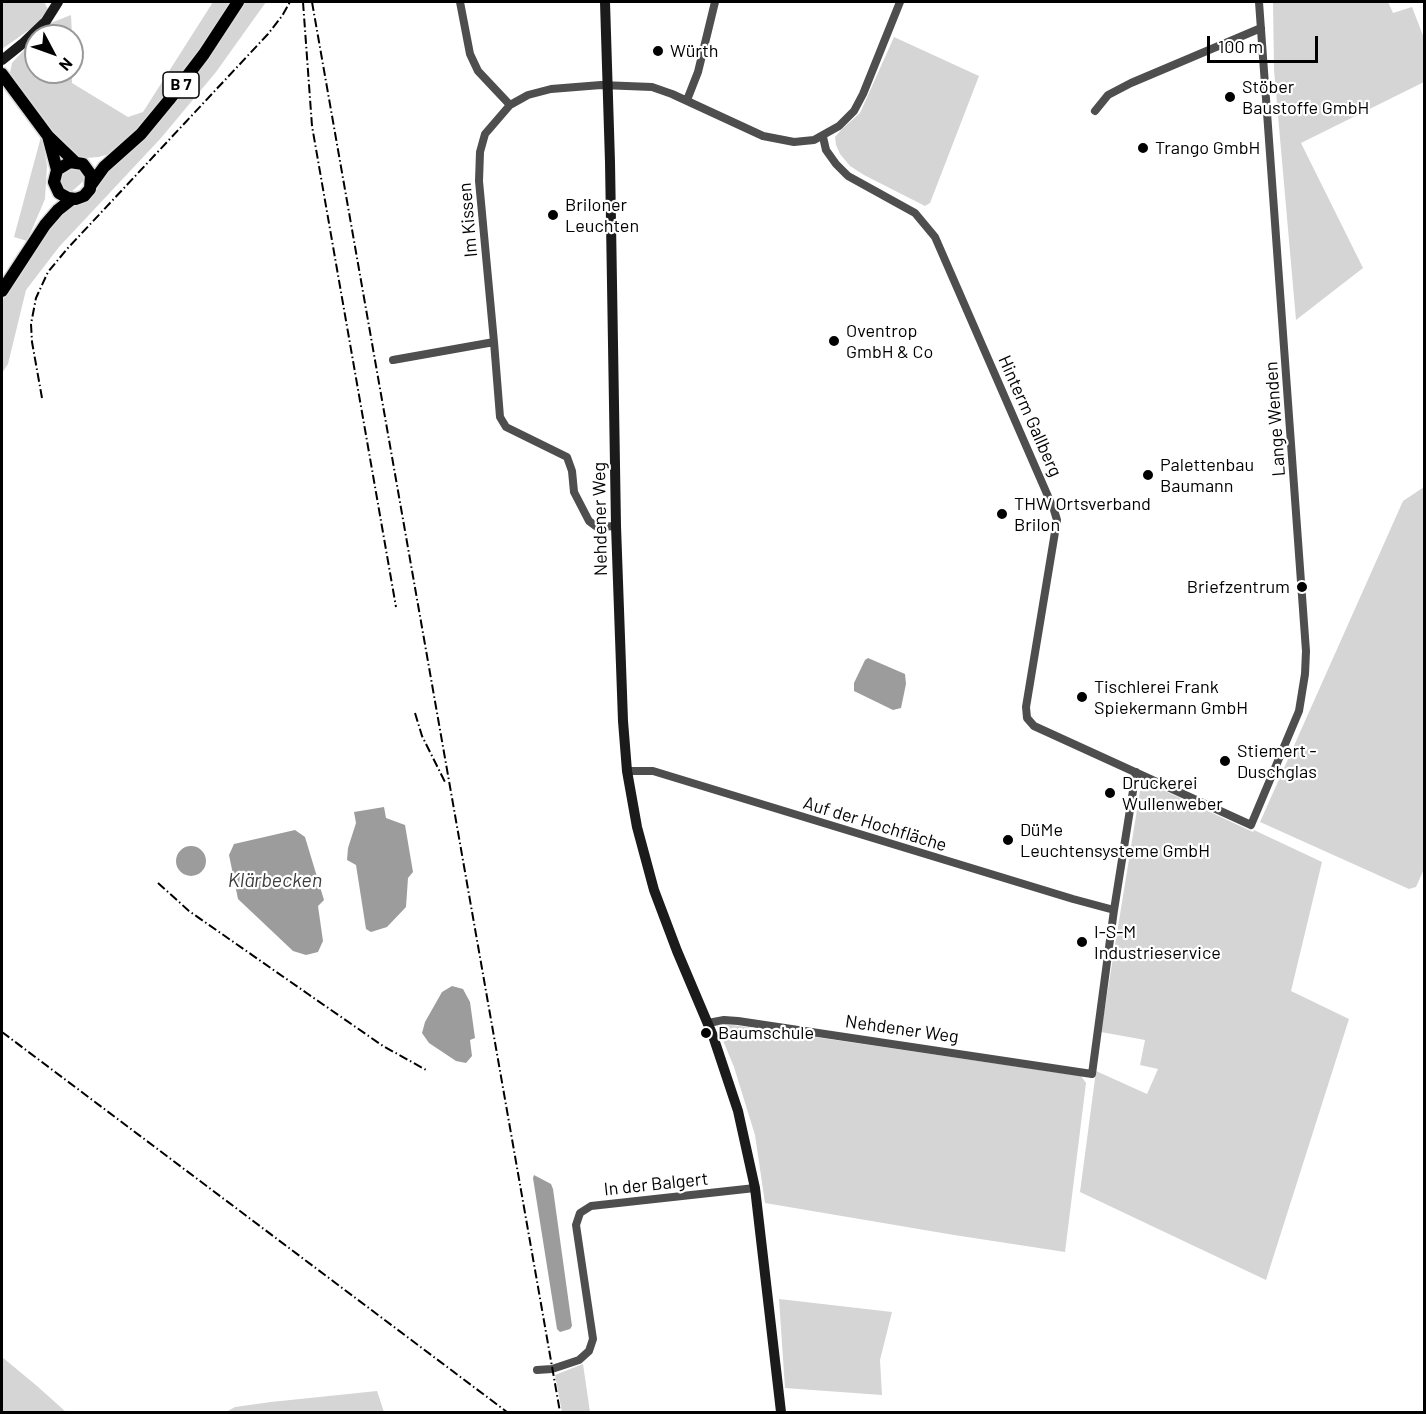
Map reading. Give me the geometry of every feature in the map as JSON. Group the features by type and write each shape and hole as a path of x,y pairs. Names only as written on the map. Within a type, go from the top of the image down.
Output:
{"main road":[{"name":"B 7","path":"2,291 45,225 58,210 72,199 84,195 113,158 131,144 158,115 204,54 238,2"},
{"path":"2,74 48,136 89,171 92,184"},
{"path":"48,136 57,170"},
{"name":"B 7","path":"45,225 53,203 57,170 65,164 113,158"},
{"path":"56,187 62,195 72,199"}],"street":[{"path":"2,60 46,21 58,2"},
{"path":"460,2 470,54 478,71 510,105"},
{"name":"Nehdener Weg","path":"605,2 616,526 627,771 637,827 654,890 708,1023 729,1082 755,1188 781,1413"},
{"path":"687,100 698,72 715,2"},
{"path":"607,85 652,87 687,100 772,139 801,142 823,137 845,121 858,104 900,2"},
{"name":"Lange Wenden","path":"1136,772 1251,825 1299,711 1305,674 1306,651 1259,2"},
{"path":"1095,111 1108,95 1131,83 1261,28"},
{"name":"Im Kissen","path":"607,85 551,89 528,95 510,105 485,134 480,152 479,181 500,417 506,427 567,457 572,471 574,492 589,521 597,527 616,526"},
{"name":"Hinterm Gallberg","path":"823,137 826,150 848,176 915,213 934,237 1054,510 1057,520 1026,707 1027,718 1034,726 1136,772"},
{"path":"393,360 494,342"},
{"name":"Auf der Hochfläche","path":"627,771 653,771 1114,910"},
{"path":"1114,910 1136,772"},
{"name":"Nehdener Weg","path":"708,1023 724,1020 738,1021 1092,1074 1114,910"},
{"name":"In der Balgert","path":"537,1370 552,1369 579,1360 589,1351 593,1339 576,1225 580,1213 591,1206 755,1188"}],"shaded area":[{"path":"2,2 44,2 48,9 37,24 24,24 24,33 2,49"},
{"path":"213,2 233,2 176,85 142,128 116,152 99,157 86,158 74,155 59,143 10,73 12,63 24,50 24,84 74,84 128,117 143,112"},
{"path":"243,2 266,2 216,72 161,138 59,247 26,290 8,364 2,373 2,301 53,222 96,183"},
{"path":"1273,2 1388,2 1393,13 1412,7 1424,38 1424,82 1301,143 1363,268 1296,320 1274,70"},
{"path":"71,15 71,24 48,24"},
{"path":"894,37 979,76 930,203 925,206 850,166 836,145 835,137 860,113"},
{"path":"42,133 47,166 45,199 27,241 14,237"},
{"path":"68,167 80,168 87,178 70,193 62,189 59,178"},
{"path":"1424,487 1424,869 1416,887 1409,889 1260,822 1403,501"},
{"path":"1151,787 1165,791 1253,832 1254,830 1322,862 1291,991 1349,1019 1266,1280 1080,1192 1096,1071 1147,1094 1158,1069 1140,1065 1145,1040 1101,1032 1140,791"},
{"path":"726,1024 1081,1076 1086,1083 1065,1252 765,1203 755,1135 734,1067 717,1026"},
{"path":"779,1299 892,1312 880,1360 882,1395 785,1388"},
{"path":"2,1357 37,1386 66,1412 2,1412"},
{"path":"583,1364 590,1412 562,1412 555,1375"},
{"path":"377,1391 384,1412 226,1412 235,1407"}],"water":[{"path":"868,658 905,674 906,684 901,708 893,710 854,691 854,683"},
{"path":"384,807 386,818 405,825 413,872 408,878 406,907 387,927 371,932 366,929 356,865 347,860 348,848 356,823 354,812"},
{"name":"Klärbecken","path":"295,830 305,837 324,900 318,906 323,941 318,952 306,955 293,951 238,899 229,855 234,844"},
{"path":"191,846 197,847 205,855 205,867 197,875 191,876 185,875 177,867 176,861 177,855 185,847"},
{"path":"452,986 463,989 470,1002 475,1038 470,1040 472,1056 466,1063 456,1061 429,1043 422,1033 425,1022 442,992"},
{"path":"534,1175 551,1184 553,1189 572,1326 560,1332 557,1329"}],"railway":[{"path":"42,398 31,324 36,298 48,272 268,34 290,2"},
{"path":"303,2 312,126 396,607"},
{"path":"312,2 560,1412"},
{"path":"415,713 422,736 445,782"},
{"path":"158,883 189,911 308,994 383,1046 428,1071"},
{"path":"2,1032 507,1412"}],"place":[{"name":"Würth","path":"658,51"},
{"name":"Stöber Baustoffe GmbH","path":"1230,97"},
{"name":"Trango GmbH","path":"1143,148"},
{"name":"Briloner Leuchten","path":"553,215"},
{"name":"Oventrop GmbH & Co","path":"834,341"},
{"name":"Palettenbau Baumann","path":"1148,475"},
{"name":"THW Ortsverband Brilon","path":"1002,514"},
{"name":"Briefzentrum","path":"1302,587"},
{"name":"Tischlerei Frank Spiekermann GmbH","path":"1082,697"},
{"name":"Stiemert - Duschglas","path":"1225,761"},
{"name":"Druckerei Wullenweber","path":"1110,793"},
{"name":"DüMe Leuchtensysteme GmbH","path":"1008,840"},
{"name":"I-S-M Industrieservice","path":"1082,942"},
{"name":"Baumschule","path":"706,1033"}]}
